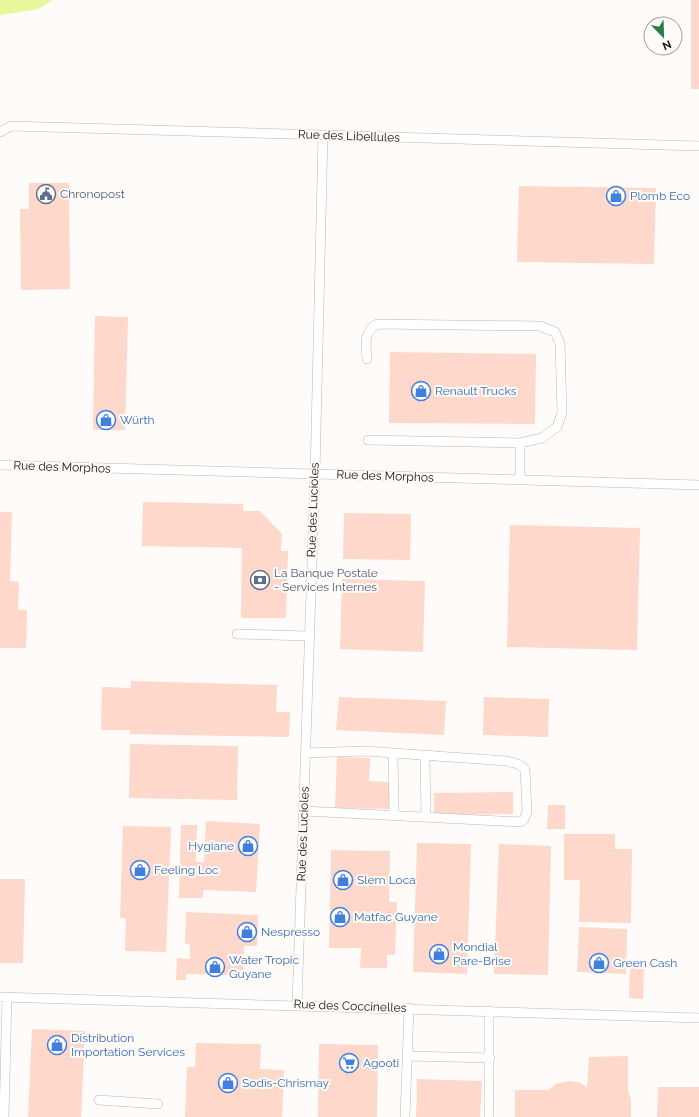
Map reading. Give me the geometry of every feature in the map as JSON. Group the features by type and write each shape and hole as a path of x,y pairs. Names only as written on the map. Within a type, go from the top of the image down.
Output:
{"lane":[{"name":"Rue des Libellules","path":"0,132 11,126 699,146"},
{"name":"Rue des Lucioles","path":"297,1004 315,474 323,135"},
{"path":"367,359 366,336 370,328 377,324 540,326 555,332 560,343 562,413 556,427 542,438 520,443 368,440"},
{"path":"520,443 520,480"},
{"name":"Rue des Morphos","path":"0,465 699,485"},
{"path":"237,634 309,636"},
{"path":"304,812 521,822 527,812 525,769 518,764 507,761 365,751 306,752"},
{"path":"393,753 394,815"},
{"path":"425,755 426,817"},
{"path":"4,997 4,1117"},
{"name":"Rue des Coccinelles","path":"4,997 297,1004 699,1018"},
{"path":"405,1117 409,1008"},
{"path":"489,1011 490,1117"},
{"path":"408,1056 490,1058"},
{"path":"98,1100 158,1104"}],"green space":[{"path":"0,0 52,0 39,9 0,15"}],"building":[{"path":"691,0 699,0 699,89 691,89"},
{"path":"29,183 69,183 70,289 21,290 20,209 29,209"},
{"path":"519,186 656,188 654,264 517,262"},
{"path":"95,316 128,317 125,430 93,430"},
{"path":"390,352 536,354 535,424 389,423"},
{"path":"143,502 243,504 243,511 260,511 282,534 281,551 288,551 286,618 241,618 242,548 142,546"},
{"path":"0,512 12,512 10,581 19,582 18,610 27,610 26,648 0,648"},
{"path":"344,513 411,514 410,560 343,559"},
{"path":"510,525 640,528 637,650 507,647"},
{"path":"342,579 425,581 423,652 340,649"},
{"path":"131,681 277,685 276,712 290,712 289,737 130,734 130,730 101,730 102,687 131,688"},
{"path":"339,697 446,701 444,735 336,730"},
{"path":"484,697 549,699 548,737 483,735"},
{"path":"130,744 238,746 237,800 129,798"},
{"path":"337,757 370,758 369,781 390,782 389,809 335,808"},
{"path":"513,792 513,814 434,815 434,793"},
{"path":"548,805 565,805 565,829 547,829"},
{"path":"206,821 260,824 256,892 203,890 203,898 179,898 181,825 197,825 196,862 204,862"},
{"path":"123,826 171,827 166,952 125,951 126,918 120,918"},
{"path":"564,834 615,834 615,849 632,849 631,923 579,922 580,880 564,880"},
{"path":"417,843 471,844 467,974 413,972"},
{"path":"499,844 551,846 548,975 494,974"},
{"path":"331,850 390,851 389,902 397,902 395,955 387,955 387,968 360,968 361,948 329,948"},
{"path":"0,879 25,879 23,963 0,963"},
{"path":"186,912 258,915 257,946 244,946 243,975 186,974 186,980 176,980 177,958 190,959 190,944 185,944"},
{"path":"579,927 627,929 626,974 577,972"},
{"path":"630,968 644,969 643,999 629,998"},
{"path":"32,1029 85,1031 81,1117 28,1117"},
{"path":"196,1043 261,1044 260,1069 284,1070 282,1117 185,1117 187,1067 195,1067"},
{"path":"319,1044 378,1045 377,1117 318,1117"},
{"path":"628,1056 628,1091 631,1099 631,1117 515,1117 515,1090 549,1090 556,1084 569,1081 581,1083 587,1088 589,1057"},
{"path":"417,1079 482,1081 480,1117 416,1117"},
{"path":"658,1087 699,1087 699,1117 657,1117"}],"place":[{"name":"Chronopost","path":"46,194"},
{"name":"Plomb Eco","path":"616,196"},
{"name":"Renault Trucks","path":"421,391"},
{"name":"Würth","path":"106,420"},
{"name":"La Banque Postale - Services Internes","path":"260,580"},
{"name":"Hygiane","path":"248,846"},
{"name":"Feeling Loc","path":"140,870"},
{"name":"Slem Loca","path":"343,880"},
{"name":"Matfac Guyane","path":"340,917"},
{"name":"Nespresso","path":"247,932"},
{"name":"Mondial Pare-Brise","path":"439,954"},
{"name":"Green Cash","path":"599,963"},
{"name":"Water Tropic Guyane","path":"215,967"},
{"name":"Distribution Importation Services","path":"57,1045"},
{"name":"Agooti","path":"349,1063"},
{"name":"Sodis-Chrismay","path":"228,1083"}]}
